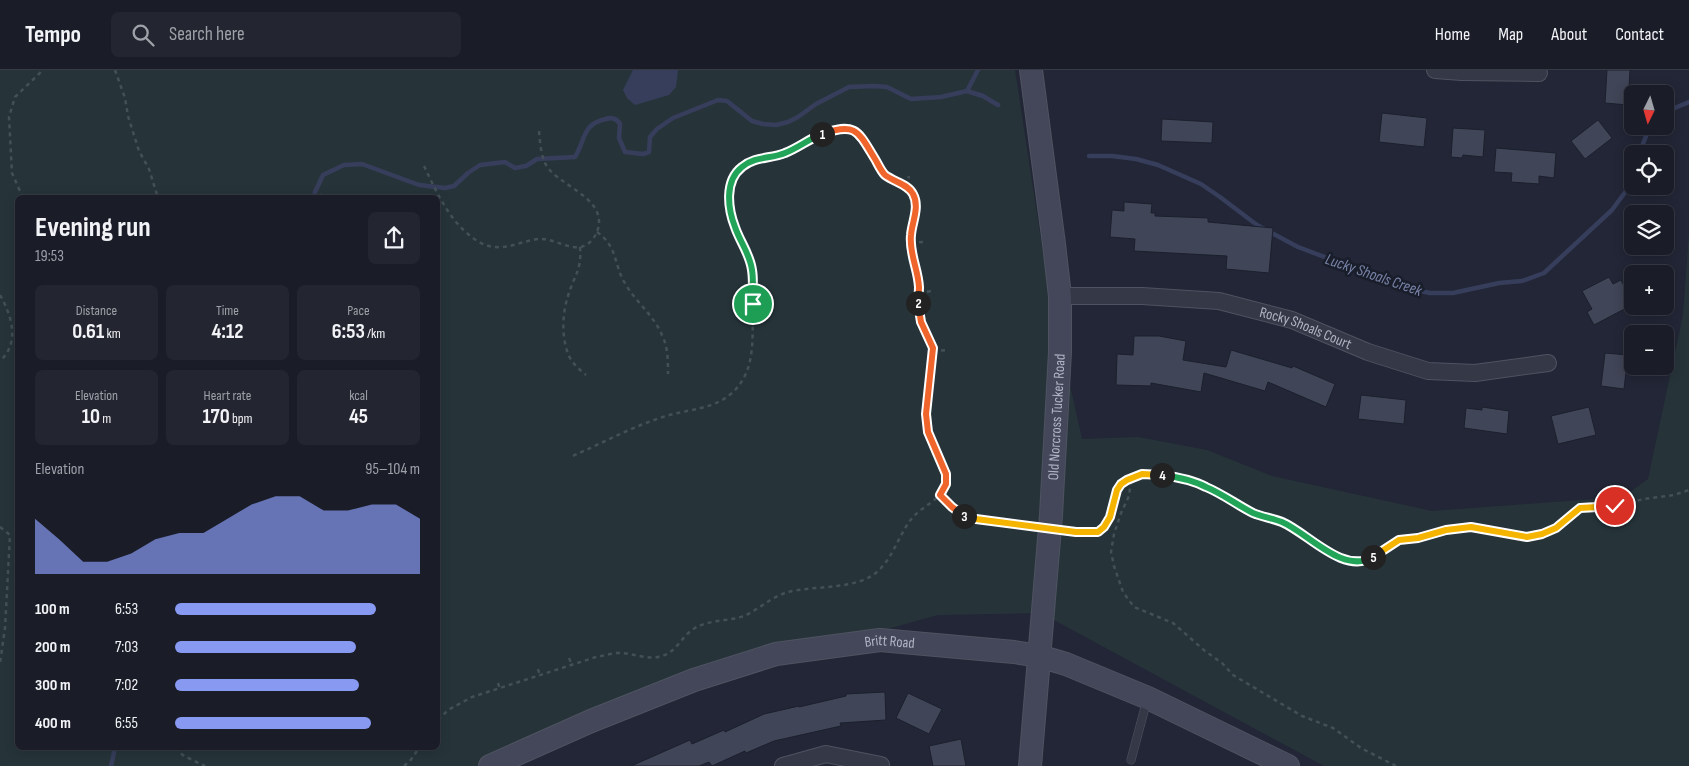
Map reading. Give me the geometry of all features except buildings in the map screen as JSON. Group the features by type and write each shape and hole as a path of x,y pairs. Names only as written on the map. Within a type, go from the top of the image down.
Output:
{"street":[{"name":"Old Norcross Tucker Road","path":"1030,766 1060,362 1060,296 1031,70"},
{"path":"1435,70 1540,73"},
{"name":"Rocky Shoals Court","path":"1060,296 1142,296 1219,301 1292,320 1368,352 1428,371 1476,373 1548,363"},
{"name":"Britt Road","path":"490,766 591,721 694,680 776,654 880,640 1014,652 1039,656 1066,664 1148,698 1288,766"},
{"path":"783,766 826,754 881,765"}],"lane":[{"path":"1131,760 1148,698"}],"path":[{"path":"22,195 12,173 9,117 15,97 43,70"},
{"path":"115,70 125,98 128,116 139,151 149,169 157,195"},
{"path":"440,718 448,710 472,697 596,657 617,653 650,658 661,657 671,652 692,630 705,624 746,615 783,594 842,585 868,578 878,572 891,557 910,520 940,495 946,484 946,474 928,432 926,414 933,351 921,322 918,308 919,286 911,250 916,204 913,193 906,186 891,180 883,173 859,134 850,128 838,129 812,138 784,154 755,160 741,167 732,179 729,192 730,210 735,227 748,254 752,270 752,355 746,376 734,392 718,403 665,416 570,457"},
{"path":"440,198 452,218 469,235 490,247 503,248 540,239 572,248 580,247 590,242 597,232 598,213 592,204 547,166 542,153 538,132"},
{"path":"424,166 438,195"},
{"path":"906,186 909,176"},
{"path":"597,232 610,244 625,285 635,300 652,318 663,336 668,354 668,374"},
{"path":"911,243 923,242"},
{"path":"580,247 580,265 568,294 563,328 570,358 576,367 586,375"},
{"path":"919,293 931,291"},
{"path":"0,295 8,310 13,336 7,354 0,361"},
{"path":"933,351 947,350"},
{"path":"940,495 964,516 976,519 1076,532 1098,532 1104,527 1110,517 1117,490 1121,484 1142,474 1176,477 1205,486 1252,512 1267,519 1281,522 1295,529 1327,551 1353,562 1366,562 1399,540 1471,527 1527,537 1542,534 1556,528 1580,508 1615,506 1644,498 1674,495 1689,490"},
{"path":"1131,479 1129,496 1114,534 1111,552 1123,592 1134,607 1173,623 1204,651 1222,663 1233,676 1302,716 1333,728 1361,748 1396,766"},
{"path":"0,526 10,536 5,628 0,663"},
{"path":"569,658 572,665"},
{"path":"538,669 540,676"},
{"path":"498,683 500,688"},
{"path":"178,750 184,756 205,766"},
{"path":"404,766 410,761 417,750"}],"shaded area":[{"path":"0,70 1015,70 1048,286 1082,439 1138,437 1207,450 1272,476 1432,511 1623,497 1648,479 1670,375 1674,375 1674,357 1683,315 1689,233 1689,766 1324,766 1041,613 938,615 801,653 482,766 0,766"}],"water":[{"path":"633,70 678,70 676,87 669,95 635,105 627,98 623,90"}],"waterway":[{"path":"967,91 978,70"},
{"name":"Lucky Shoals Creek","path":"314,195 323,175 344,165 362,164 419,185 445,188 454,186 480,165 505,162 515,168 526,166 537,159 575,157 589,128 598,121 608,118 614,119 620,124 619,138 625,152 643,154 649,152 650,137 657,129 673,118 718,100 727,101 752,121 776,125 798,117 816,104 849,87 887,87 911,99 941,97 967,91 983,96 998,105"},
{"name":"Lucky Shoals Creek","path":"1674,108 1689,102"},
{"name":"Lucky Shoals Creek","path":"1643,145 1646,135"},
{"name":"Lucky Shoals Creek","path":"1089,156 1136,159 1158,165 1201,184 1257,225 1298,247 1407,288 1430,293 1453,293 1499,283 1522,281 1544,273 1612,210 1624,194"},
{"name":"Lucky Shoals Creek","path":"111,766 115,750"}],"route":[{"path":"753,304 752,270 748,254 735,227 730,210 729,192 732,179 741,167 755,160 784,154 812,138 838,129 850,128 859,134 883,173 891,180 906,186 913,193 916,204 911,234 911,250 919,286 918,308 921,322 933,348 926,414 928,432 946,474 946,484 940,495 964,516 1076,532 1098,532 1104,527 1110,517 1117,490 1121,484 1142,474 1176,477 1205,486 1252,512 1267,519 1281,522 1295,529 1327,551 1353,562 1366,562 1399,540 1471,527 1527,537 1542,534 1556,528 1580,508 1615,506"}]}
